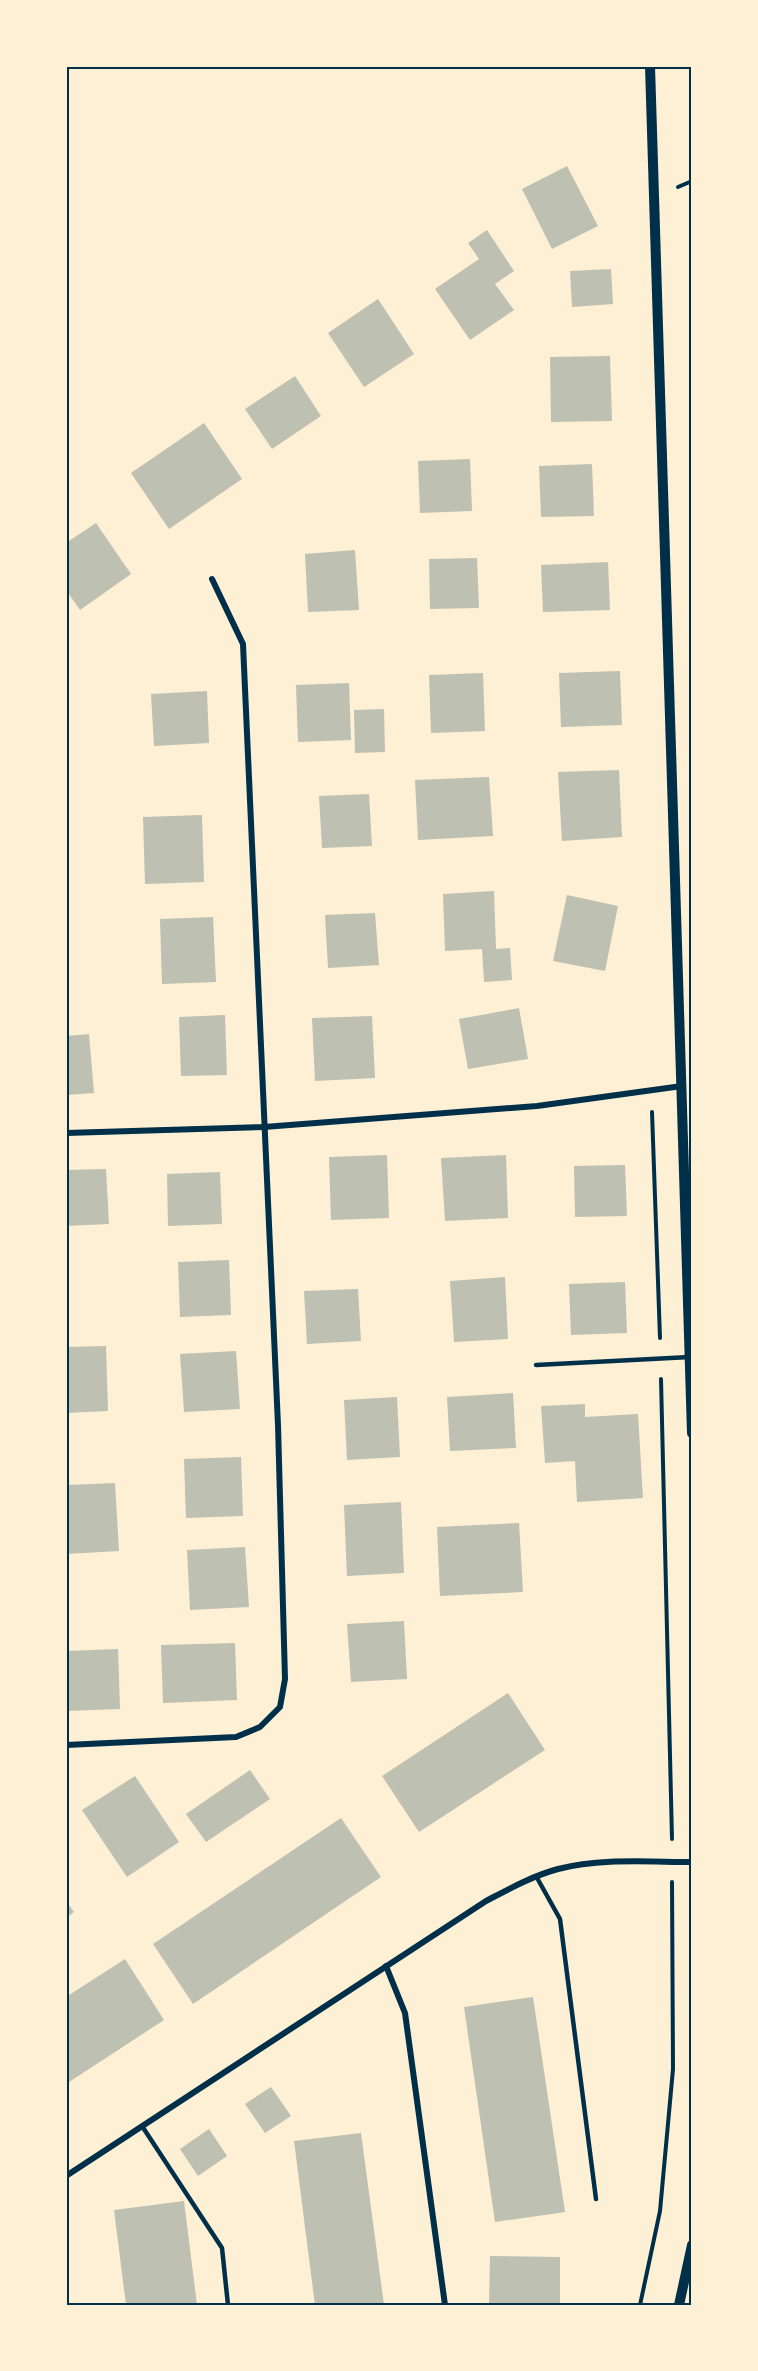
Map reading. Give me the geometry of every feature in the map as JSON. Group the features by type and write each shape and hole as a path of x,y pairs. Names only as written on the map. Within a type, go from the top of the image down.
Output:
{"street":[{"path":"650,66 692,1433"},
{"path":"66,1745 236,1737 260,1727 280,1707 285,1679 278,1425 243,644 212,579"},
{"path":"66,1133 264,1127 537,1106 682,1086"},
{"path":"66,2176 486,1901 536,1876 559,1869 591,1863 692,1862"},
{"path":"386,1966 405,2013 445,2305"},
{"path":"679,2305 692,2245"}],"lane":[{"path":"536,1365 690,1357"},
{"path":"536,1876 560,1919 596,2199"},
{"path":"142,2126 222,2248 228,2305"}],"path":[{"path":"640,2305 660,2211 673,2069 672,1862 651,1091"}],"building":[{"path":"567,166 598,226 552,249 522,189"},
{"path":"487,230 514,271 495,284 514,310 470,340 435,289 479,259 468,243"},
{"path":"611,269 613,304 572,307 570,271"},
{"path":"378,299 414,354 364,387 328,333"},
{"path":"610,356 612,421 551,422 550,357"},
{"path":"295,376 321,416 272,449 245,409"},
{"path":"204,423 242,479 169,529 131,473"},
{"path":"470,459 472,511 420,513 418,461"},
{"path":"592,464 594,516 541,517 539,466"},
{"path":"96,523 131,574 80,610 66,590 66,543"},
{"path":"355,550 359,610 308,612 305,554"},
{"path":"477,558 479,608 430,609 429,559"},
{"path":"608,562 610,610 543,612 541,565"},
{"path":"620,671 622,725 561,727 559,673"},
{"path":"483,673 485,731 431,733 429,675"},
{"path":"349,683 351,740 298,742 296,685"},
{"path":"207,691 209,743 154,746 151,694"},
{"path":"384,709 385,752 355,753 354,710"},
{"path":"619,770 622,837 562,841 558,772"},
{"path":"489,777 493,836 418,840 415,780"},
{"path":"369,794 372,846 322,848 319,796"},
{"path":"202,815 204,882 145,884 143,817"},
{"path":"494,891 496,949 510,948 512,980 484,982 482,949 445,951 443,894"},
{"path":"567,895 618,906 605,971 553,961"},
{"path":"375,913 379,965 328,968 325,915"},
{"path":"213,917 216,982 162,984 160,919"},
{"path":"519,1008 528,1059 468,1069 459,1019"},
{"path":"225,1015 227,1075 181,1076 179,1017"},
{"path":"372,1016 375,1078 315,1081 312,1018"},
{"path":"89,1034 94,1093 66,1095 66,1036"},
{"path":"387,1155 389,1218 331,1220 329,1157"},
{"path":"506,1155 508,1218 445,1221 441,1158"},
{"path":"625,1165 627,1216 575,1217 574,1166"},
{"path":"106,1169 109,1224 66,1226 66,1170"},
{"path":"220,1172 222,1224 168,1226 167,1174"},
{"path":"229,1260 231,1315 180,1317 178,1262"},
{"path":"505,1277 508,1339 454,1342 450,1281"},
{"path":"625,1282 627,1333 571,1335 569,1284"},
{"path":"358,1289 361,1341 307,1344 304,1291"},
{"path":"106,1346 108,1411 66,1413 66,1347"},
{"path":"236,1351 240,1409 184,1412 180,1354"},
{"path":"513,1393 516,1448 450,1451 447,1397"},
{"path":"397,1397 400,1457 347,1460 344,1400"},
{"path":"585,1404 585,1417 638,1414 643,1498 577,1502 575,1461 545,1463 541,1406"},
{"path":"241,1457 243,1516 186,1518 184,1459"},
{"path":"115,1483 119,1551 66,1554 66,1485"},
{"path":"401,1502 404,1573 347,1576 344,1505"},
{"path":"519,1523 523,1592 440,1596 437,1527"},
{"path":"245,1547 249,1607 190,1610 187,1550"},
{"path":"404,1621 407,1679 351,1682 347,1624"},
{"path":"235,1643 237,1700 163,1703 161,1645"},
{"path":"118,1649 120,1709 66,1711 66,1651"},
{"path":"508,1693 545,1750 419,1832 382,1776"},
{"path":"250,1770 270,1799 206,1842 186,1814"},
{"path":"135,1776 179,1842 127,1877 82,1810"},
{"path":"341,1818 381,1877 193,2004 153,1944"},
{"path":"66,1901 74,1912 66,1918"},
{"path":"125,1959 164,2020 66,2084 66,1997"},
{"path":"533,1997 565,2212 495,2222 464,2007"},
{"path":"271,2087 291,2116 265,2133 245,2104"},
{"path":"209,2129 227,2156 198,2176 180,2149"},
{"path":"361,2133 384,2305 315,2305 294,2141"},
{"path":"184,2201 197,2305 126,2305 114,2210"},
{"path":"490,2256 560,2257 560,2305 489,2305"}]}
